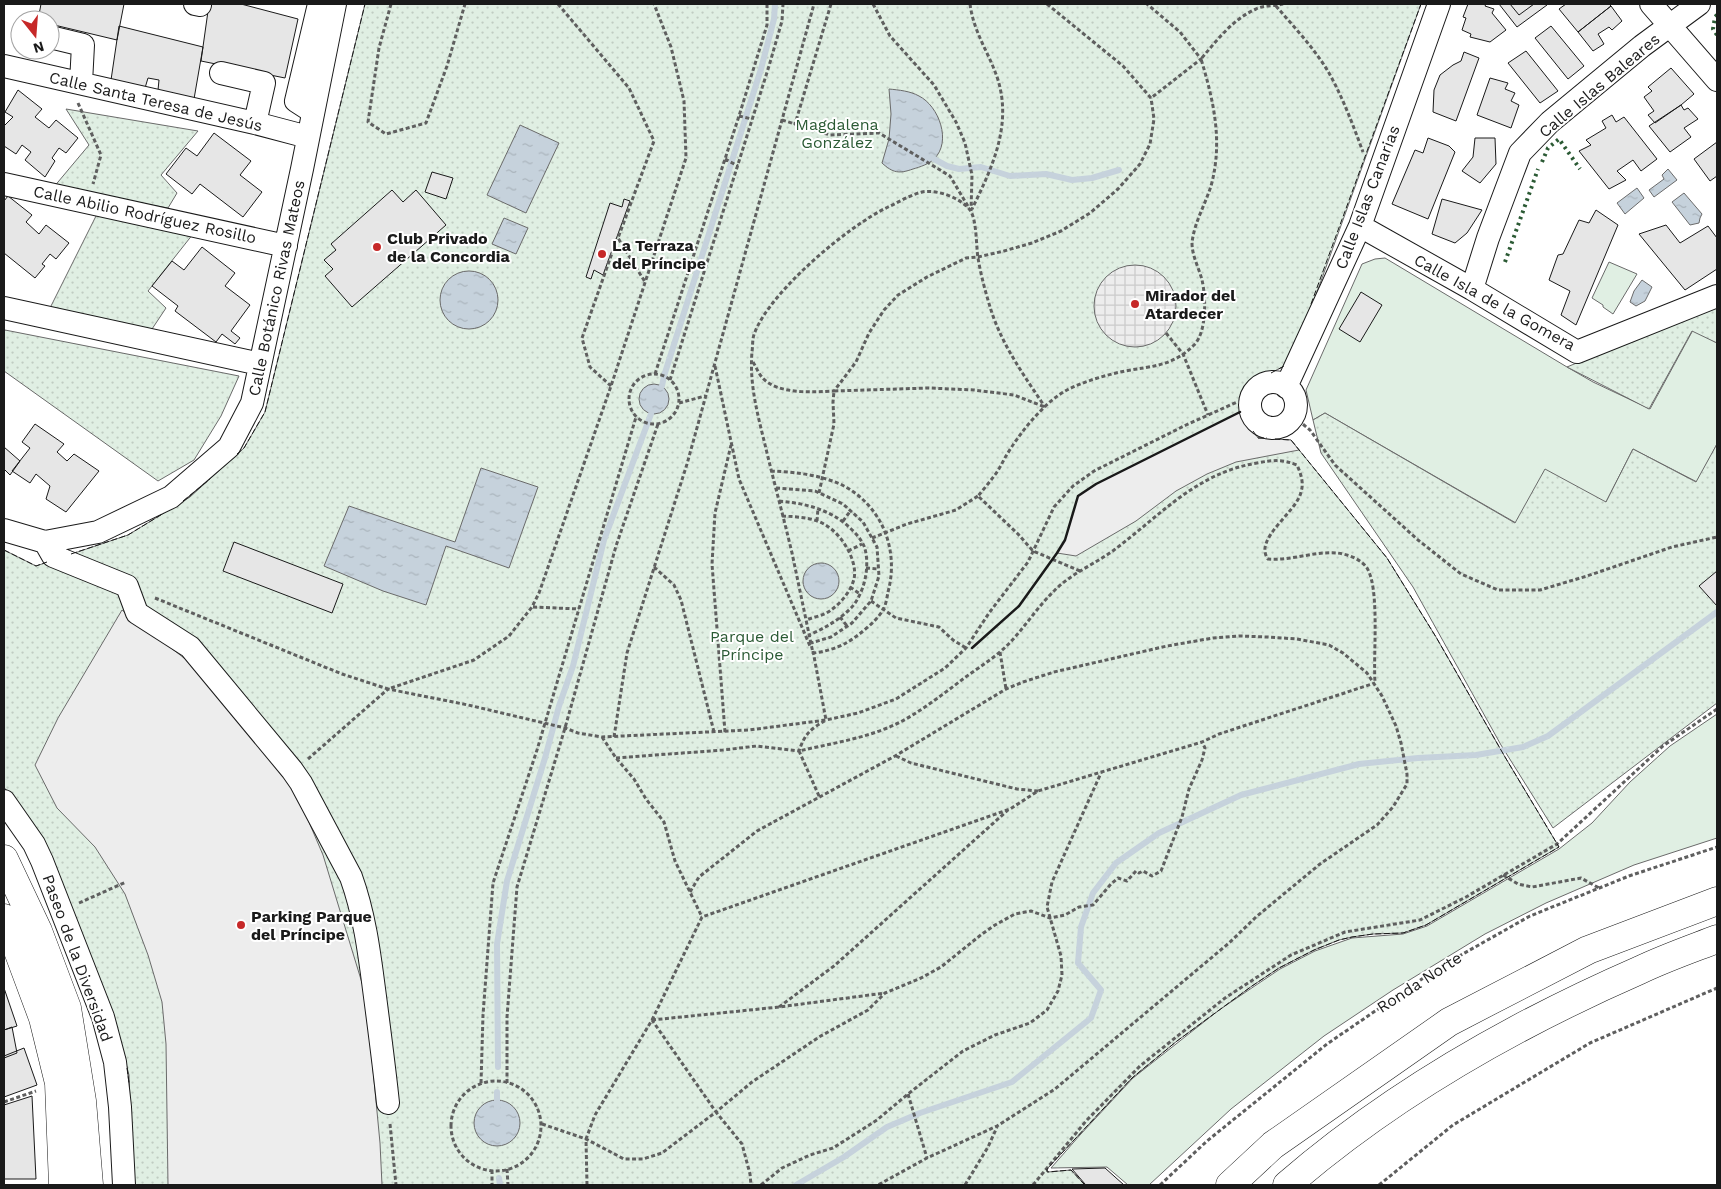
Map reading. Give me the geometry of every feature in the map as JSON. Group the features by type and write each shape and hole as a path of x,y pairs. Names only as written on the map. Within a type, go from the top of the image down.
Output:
{"main road":[{"path":"4,859 38,931 67,1008 82,1102 89,1185"},
{"path":"1230,1185 1273,1145 1449,1022 1588,950 1717,901"},
{"path":"4,918 43,1018 58,1083 63,1185"},
{"path":"1287,1185 1381,1113 1462,1061 1553,1011 1640,970 1717,939"}],"street":[{"name":"Calle Botánico Rivas Mateos","path":"45,542 98,532 170,498 230,447 252,403 313,112 328,4"},
{"name":"Calle Islas Canarias","path":"1286,387 1360,226 1438,4"},
{"path":"1651,4 1717,80"},
{"name":"Calle Islas Baleares","path":"1472,289 1488,238 1520,154 1550,122 1642,46 1699,4"},
{"path":"60,39 83,44 81,83"},
{"name":"Calle Santa Teresa de Jesús","path":"4,66 255,123 308,137"},
{"path":"221,72 264,83 255,123"},
{"name":"Calle Abilio Rodríguez Rosillo","path":"4,184 89,201 286,246"},
{"name":"Calle Isla de la Gomera","path":"1360,226 1472,289 1577,352 1717,296"},
{"path":"4,308 260,364"},
{"path":"1275,382 1286,387 1293,394 1296,401 1293,416 1282,426 1275,428 1267,428 1255,420 1251,413 1251,402 1255,391 1267,383 1275,382"},
{"path":"4,530 45,542 53,556 127,586 136,613 190,647 292,770 322,821 351,877 365,922 381,1036 388,1103"},
{"name":"Paseo de la Diversidad","path":"4,801 34,844 42,861 103,1018 115,1062 118,1084 124,1185"}],"path":[{"path":"392,4 379,48 368,122 386,134 426,123 447,66 465,4"},
{"path":"558,4 629,88 654,141 582,338 590,367 611,386"},
{"path":"314,755 388,689 474,660 510,636 532,607 539,593 611,386 686,158 684,101 671,47 654,4"},
{"path":"655,374 767,25 766,4"},
{"path":"670,380 782,21 783,4"},
{"path":"614,737 627,653 687,464 814,4"},
{"path":"795,124 831,4"},
{"path":"873,4 890,36 934,85 956,122 965,143 972,175 971,211 978,258 991,312 1004,342 1045,407"},
{"path":"970,4 971,15 978,37 998,80 1002,101 1003,124 990,172 971,211"},
{"path":"819,493 834,424 834,391 856,362 869,333 884,310 898,296 927,277 966,258 978,258 1032,243 1061,231 1090,213 1118,189 1140,164 1150,144 1154,118 1151,98 1123,66 1047,4"},
{"path":"872,538 914,522 956,510 978,496 995,475 1012,448 1045,407 1066,391 1092,380 1173,361 1194,345 1200,337 1206,307 1202,280 1192,244 1196,224 1215,170 1218,143 1216,115 1202,59 1180,32 1147,4"},
{"path":"1151,98 1202,59 1216,41 1237,20 1258,8 1283,4"},
{"path":"1275,6 1308,44 1328,73 1350,117 1376,182"},
{"path":"81,83 77,102 101,155 89,201"},
{"path":"739,116 752,119"},
{"path":"782,120 830,135 879,133 950,176 971,211"},
{"path":"725,159 738,166"},
{"path":"826,720 806,620 753,396 752,360 754,333 768,307 818,256 875,213 924,192 940,193 958,200 971,211"},
{"path":"618,238 645,282"},
{"path":"1166,333 1183,354 1208,415"},
{"path":"752,360 762,378 777,388 805,392 929,388 974,390 1014,395 1045,407"},
{"path":"714,365 739,479 813,653"},
{"path":"655,374 670,380 676,386 679,395 679,403 673,416 658,424 644,422 636,417 630,406 630,392 639,380 646,375 655,374"},
{"path":"679,403 706,396"},
{"path":"127,586 342,674 388,689 468,705 578,733 614,737 725,732 826,720 858,713 896,699 945,668 966,648 989,613 1028,562 1054,507 1073,486 1094,472 1208,415 1237,402 1251,402"},
{"path":"1293,416 1310,430 1335,465 1418,540 1461,574 1498,590 1540,590 1672,547 1717,537"},
{"path":"481,1083 483,1015 493,883 546,724 636,417"},
{"path":"507,1083 507,1017 517,888 616,546 658,424"},
{"path":"725,732 712,564 715,513 731,442"},
{"path":"616,758 757,746 800,751 867,735 890,727 927,705 1000,652 1031,619 1054,590 1114,549 1186,492 1211,477 1237,466 1284,460 1298,465 1302,474 1301,494 1270,535 1264,548 1264,554 1268,559 1279,560 1338,553 1352,556 1362,562 1370,573 1373,586 1375,683"},
{"path":"771,471 799,472 822,478 854,492 873,509 886,532 892,557 890,584 884,610 870,625 846,643 813,653"},
{"path":"776,488 814,491 844,504 863,522 877,547 879,576 871,601 847,626 831,637 811,643"},
{"path":"978,496 1018,534 1033,552 1081,571"},
{"path":"779,501 812,505 818,508 851,528 865,548 866,568 863,589 860,594 852,606 840,618 809,635"},
{"path":"817,521 818,508"},
{"path":"842,522 851,510"},
{"path":"782,516 811,519 828,526 842,540 852,557 854,578 846,595 831,610 806,620"},
{"path":"848,551 862,544"},
{"path":"654,566 674,585 681,600 714,732"},
{"path":"866,568 878,569"},
{"path":"850,587 860,594"},
{"path":"871,601 896,618 939,627 953,640 966,648"},
{"path":"532,607 579,609"},
{"path":"840,618 847,626"},
{"path":"690,892 699,877 757,831 895,756 1006,689 1054,672 1168,646 1213,638 1240,636 1298,639 1329,645 1355,661 1375,683 1396,726 1408,774 1407,784 1393,807 1377,825 1320,864 1055,1089 997,1126 927,1158 878,1185"},
{"path":"1000,652 1006,689"},
{"path":"780,1007 834,966 1010,809 1038,792 1202,742 1219,734 1375,683"},
{"path":"1032,1185 1086,1121 1140,1066 1234,992 1291,955 1344,932 1420,920 1466,897 1562,841 1663,746 1717,709"},
{"path":"820,796 800,751 803,739 810,730 826,720"},
{"path":"602,737 664,822 676,861 702,916"},
{"path":"652,1020 780,1007 885,993 942,967 982,934 1016,914 1031,911 1050,918 1065,915 1079,907 1093,904 1118,878 1127,881 1136,871 1139,873 1143,871 1152,876 1161,871 1180,824 1189,788 1202,760 1205,748 1202,742"},
{"path":"895,756 911,763 1017,789 1038,792"},
{"path":"761,1185 782,1168 810,1155 833,1148 877,1120 964,1051 995,1035 1030,1022 1047,1010 1058,990 1062,975 1061,956 1047,907 1052,882 1101,772"},
{"path":"587,1185 586,1139 595,1115 652,1020 702,916 1010,809"},
{"name":"Ronda Norte","path":"1160,1185 1207,1141 1327,1044 1438,968 1530,916 1629,876 1717,847"},
{"path":"1503,875 1518,884 1532,888 1581,878 1600,888"},
{"path":"1379,1185 1453,1125 1590,1043 1717,988"},
{"path":"542,1124 586,1139 624,1159 642,1159 662,1153 752,1082 819,1037 868,1010 885,993"},
{"path":"652,1020 716,1112 742,1144 751,1185"},
{"path":"496,1080 507,1083 516,1085 529,1094 538,1109 542,1124 540,1136 534,1150 523,1162 507,1170 492,1170 479,1167 466,1159 456,1146 453,1138 451,1122 456,1104 467,1091 481,1083 496,1080"},
{"path":"4,1102 58,1083"},
{"path":"908,1096 927,1158"},
{"path":"388,1103 396,1185"},
{"path":"965,1185 988,1147 997,1126"},
{"path":"492,1170 492,1185"},
{"path":"507,1170 508,1185"}],"green space":[{"name":"Parque del Príncipe","path":"365,4 1421,4 1291,364 1271,373 1246,391 1241,398 1240,412 1258,438 1291,440 1387,558 1436,637 1559,847 1426,925 1403,933 1373,934 1339,940 1314,950 1279,968 1252,986 1177,1041 1132,1078 1047,1169 1048,1172 1071,1170 1083,1185 133,1185 129,1075 113,1015 45,847 4,787 4,550 36,566 128,535 190,497 244,448 265,412"},
{"path":"66,109 198,131 161,175 177,193 168,208 53,188 89,145"},
{"path":"97,214 193,234 148,291 166,308 150,332 49,310"},
{"path":"1385,258 1593,382 1650,409 1693,330 1717,343 1717,444 1697,482 1633,449 1606,502 1516,523 1325,413 1313,420 1306,390 1362,264 1375,259"},
{"path":"1609,262 1637,274 1613,314 1592,298"},
{"path":"1717,304 1717,343 1692,331 1649,409 1567,367"},
{"path":"5,330 239,376 221,416 194,460 158,481 4,371"},
{"path":"1325,413 1515,523 1545,469 1606,502 1633,449 1696,482 1717,444 1717,703 1553,828 1501,745 1413,587 1321,453 1313,420"},
{"path":"1717,714 1717,838 1634,865 1546,903 1485,934 1393,990 1324,1036 1231,1109 1149,1185 1128,1185 1107,1167 1051,1168 1133,1078 1219,1010 1280,969 1315,951 1352,938 1403,934 1427,926 1559,849 1592,823 1630,782 1670,746"}],"shaded area":[{"name":"Mirador del Atardecer","path":"1135,265 1151,268 1164,277 1173,290 1176,306 1173,322 1164,335 1151,344 1135,347 1119,344 1106,335 1097,322 1094,306 1097,290 1106,277 1119,268"},
{"path":"1240,412 1258,438 1291,440 1299,450 1236,462 1207,474 1176,491 1136,521 1076,556 1057,553 1065,540 1078,496 1096,484"},
{"name":"Parking Parque del Príncipe","path":"122,610 193,665 288,773 323,855 366,996 380,1143 382,1185 168,1185 166,1044 162,1002 148,955 125,894 95,847 57,808 35,765 58,718"}],"water":[{"path":"889,89 919,96 932,108 941,125 942,143 934,159 927,164 908,171 893,171 882,163 889,139 891,114"},
{"path":"520,125 559,143 526,213 487,195"},
{"path":"1668,169 1677,180 1654,197 1649,190 1664,179 1662,175"},
{"path":"1637,188 1644,198 1625,214 1617,203"},
{"path":"1684,193 1702,214 1699,223 1690,225 1672,202"},
{"path":"504,218 528,228 516,254 492,244"},
{"path":"469,271 485,276 493,284 498,300 493,316 485,324 469,329 453,324 445,316 440,300 445,284 453,276"},
{"path":"1642,280 1652,287 1645,301 1636,306 1630,302 1634,291"},
{"path":"654,384 665,388 669,399 665,410 654,414 643,410 639,399 643,388"},
{"path":"481,468 538,487 509,568 446,546 426,605 383,591 324,566 349,506 455,542"},
{"path":"821,563 828,564 834,568 838,574 838,588 834,594 828,598 821,599 814,598 808,594 804,588 803,581 804,574 808,568 814,564"},
{"path":"492,1100 502,1100 516,1110 520,1123 516,1136 510,1142 502,1146 492,1146 478,1136 474,1128 474,1118 484,1104"}],"building":[{"path":"41,4 124,4 117,40 60,26 60,10 40,10"},
{"path":"209,4 241,4 298,19 285,78 201,61"},
{"path":"1468,4 1486,4 1485,6 1494,9 1492,13 1506,30 1490,42 1470,37 1471,34 1462,30 1466,18 1463,17"},
{"path":"1499,4 1546,4 1547,5 1517,27"},
{"path":"1510,4 1534,4 1519,15"},
{"path":"1566,4 1609,4 1611,6 1578,32 1559,9"},
{"path":"1611,6 1622,21 1612,30 1609,27 1598,34 1604,44 1593,51 1578,32"},
{"path":"119,26 203,47 194,99 158,90 159,80 148,78 145,88 111,80"},
{"path":"1551,26 1584,66 1568,79 1535,38"},
{"path":"1526,51 1558,91 1540,103 1508,63"},
{"path":"1464,52 1479,58 1456,121 1433,112 1434,90 1440,75 1461,61"},
{"path":"1671,68 1694,94 1655,123 1648,115 1654,111 1644,97 1652,91 1648,87"},
{"path":"1490,78 1508,83 1505,89 1515,93 1511,101 1519,105 1511,128 1477,115"},
{"path":"18,90 42,109 35,117 49,128 56,120 78,138 66,153 59,148 52,158 55,161 45,177 25,160 31,152 22,145 16,154 4,146 4,126 13,117 5,112"},
{"path":"1681,105 1684,110 1688,108 1698,119 1684,128 1691,137 1670,152 1649,126"},
{"path":"1612,115 1616,122 1624,117 1657,159 1641,171 1633,160 1617,171 1626,180 1609,189 1579,151 1591,145 1586,140 1606,128 1602,121"},
{"path":"214,133 251,161 240,175 262,192 243,217 200,184 192,194 166,174 186,148 197,156"},
{"path":"1428,138 1449,146 1455,152 1428,219 1392,204 1415,150 1423,153"},
{"path":"1475,138 1495,138 1496,164 1480,183 1462,171 1473,157"},
{"path":"1717,142 1717,176 1710,181 1694,159"},
{"path":"432,172 453,178 446,199 425,192"},
{"name":"Club Privado de la Concordia","path":"392,190 403,202 416,190 446,225 352,307 325,276 333,269 324,260 336,250 331,244"},
{"path":"8,196 32,215 26,222 39,234 46,225 69,243 56,259 50,254 42,264 45,266 35,278 4,253 4,201"},
{"name":"La Terraza del Príncipe","path":"624,199 630,201 603,275 594,270 591,279 586,277 610,203 622,207"},
{"path":"1442,199 1482,210 1467,233 1455,243 1432,234"},
{"path":"1596,210 1618,225 1576,325 1561,315 1570,291 1549,280 1558,255 1563,254 1579,220 1589,223"},
{"path":"1666,225 1680,243 1708,226 1717,238 1717,269 1685,290 1639,234"},
{"path":"202,247 235,273 225,286 250,305 231,331 240,338 235,344 222,334 216,342 175,311 178,306 152,286 172,261 184,270"},
{"path":"1361,292 1382,305 1360,342 1339,329"},
{"path":"35,424 64,444 57,452 67,461 74,454 99,471 66,512 46,499 50,486 36,474 30,483 12,471 30,448 22,442"},
{"path":"4,447 20,461 10,475 4,469"},
{"path":"234,542 343,584 332,613 223,571"},
{"path":"1717,571 1717,606 1699,586"},
{"path":"4,988 17,1026 4,1030"},
{"path":"12,1027 17,1053 4,1058 4,1030"},
{"path":"24,1048 37,1085 4,1097 4,1056"},
{"path":"32,1096 36,1179 4,1179 4,1105"},
{"path":"1105,1168 1124,1185 1085,1185 1072,1169"}],"waterway":[{"path":"662,386 761,69 774,19 775,4"},
{"path":"934,159 947,166 959,169 981,167 1010,176 1046,174 1072,180 1092,178 1119,170"},
{"path":"498,1067 497,944 507,881 559,706 573,666 604,540 651,414"},
{"path":"796,1185 844,1157 887,1127 920,1113 1012,1082 1091,1018 1101,990 1078,963 1081,927 1093,893 1116,863 1159,833 1241,795 1359,764 1476,755 1523,747 1548,736 1717,612"},
{"path":"497,1092 497,1108"},
{"path":"499,1178 500,1185"}],"hedge":[{"path":"1717,15 1713,29 1717,35"},
{"path":"1542,162 1548,148 1559,139 1580,169"},
{"path":"1505,262 1538,169"}],"fence":[{"path":"237,454 244,448 265,412 365,4"},
{"path":"1311,304 1421,4"},
{"path":"1271,373 1286,365"},
{"path":"1253,431 1258,438 1267,438"},
{"path":"1083,1185 1071,1170 1047,1172 1047,1169 1132,1078 1177,1041 1252,986 1279,968 1314,950 1339,940 1373,934 1403,933 1426,925 1559,847 1436,637 1387,558 1291,440 1275,439"},
{"path":"183,501 210,479"},
{"path":"71,554 128,535 164,513"},
{"path":"4,550 36,566 47,562"},
{"path":"127,1068 129,1083"}],"wall":[{"path":"972,648 1019,606 1057,553 1065,540 1078,496 1096,484 1240,412"}],"place":[{"name":"Club Privado de la Concordia","path":"377,247"},
{"name":"La Terraza del Príncipe","path":"602,254"},
{"name":"Mirador del Atardecer","path":"1135,304"},
{"name":"Parking Parque del Príncipe","path":"241,925"}],"park label":[{"name":"Magdalena González","path":"837,133"}]}
